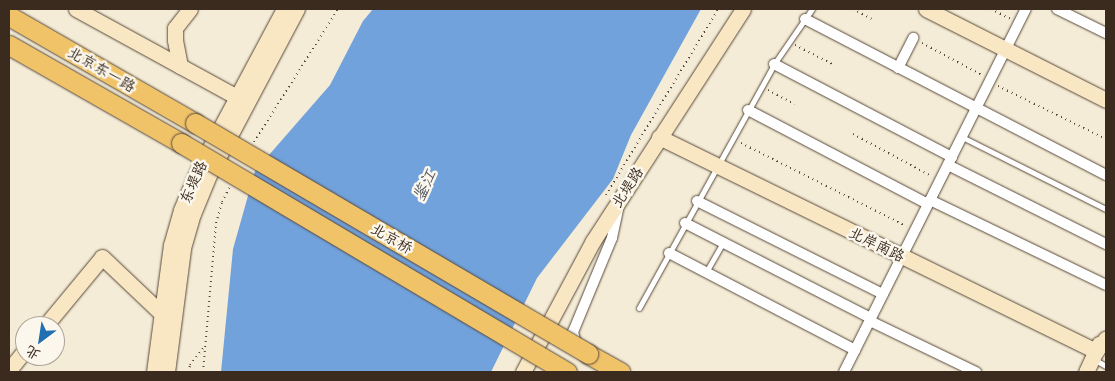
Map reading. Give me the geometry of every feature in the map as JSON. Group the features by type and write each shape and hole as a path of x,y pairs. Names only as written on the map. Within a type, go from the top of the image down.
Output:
{"highway":[{"name":"北京东一路","path":"9,16 195,123"},
{"name":"北京东一路","path":"9,46 182,144"},
{"name":"北京桥","path":"195,123 620,372"},
{"name":"北京桥","path":"182,144 564,372"}],"main road":[{"path":"76,9 242,100"},
{"path":"180,66 174,40 175,28 190,9"},
{"name":"东堤路","path":"166,372 183,248 193,214 284,9"},
{"name":"东堤路","path":"154,372 171,246 181,210 198,170 297,9"},
{"name":"北堤路","path":"523,372 584,257 621,195 743,9"},
{"path":"926,9 1106,100"},
{"name":"北岸南路","path":"659,137 902,256 1091,361"},
{"path":"53,316 102,256 161,313"},
{"path":"1091,361 1106,330"},
{"path":"1091,361 1106,338"}],"street":[{"path":"844,372 1026,9"},
{"path":"1057,9 1106,33"},
{"path":"805,19 1106,175"},
{"path":"898,68 912,38"},
{"path":"774,64 1106,244"},
{"path":"748,110 929,202 1106,285"},
{"path":"583,350 573,332 612,238 621,195"},
{"path":"698,201 883,294"},
{"path":"685,223 976,372"},
{"path":"669,254 855,350"}],"lane":[{"path":"639,308 761,86 812,9"},
{"path":"962,137 1106,209"},
{"path":"706,272 723,242"},
{"path":"1091,361 1106,366"}],"path":[{"path":"853,9 872,19"},
{"path":"991,9 1019,23"},
{"path":"912,38 990,81 1106,139"},
{"path":"789,42 832,64"},
{"path":"761,86 794,104"},
{"path":"853,134 940,181"},
{"path":"732,138 915,230"},
{"path":"188,372 190,365 205,346"}],"water":[{"name":"鉴江","path":"373,9 701,9 631,135 613,179 537,278 491,372 221,372 233,249 255,171 330,85 363,21"}]}
